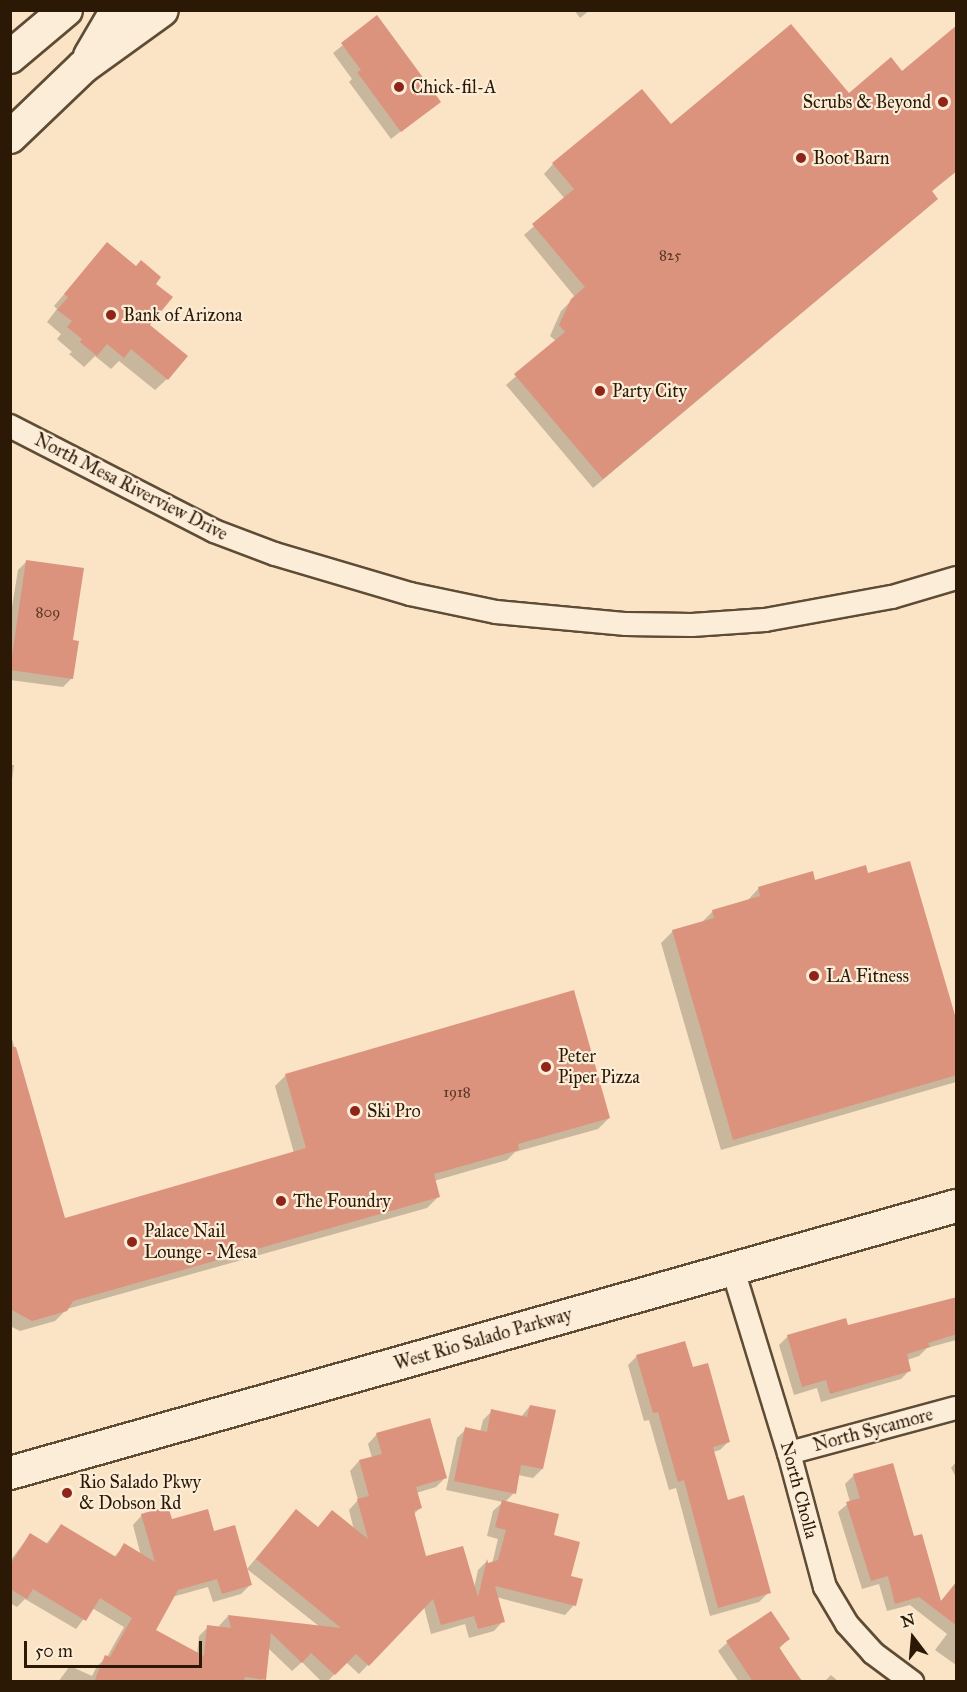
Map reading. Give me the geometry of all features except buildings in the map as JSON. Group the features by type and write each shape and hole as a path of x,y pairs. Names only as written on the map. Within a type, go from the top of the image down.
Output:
{"main road":[{"path":"10,57 66,10"},
{"path":"84,67 117,10"},
{"path":"10,137 84,67 162,10"},
{"name":"West Rio Salado Parkway","path":"10,1473 957,1206"}],"street":[{"name":"North Mesa Riverview Drive","path":"10,426 214,531 275,554 378,585 496,612 626,624 692,625 765,620 892,597 957,578"},
{"name":"North Cholla","path":"733,1270 789,1453 825,1587 847,1624 873,1653 912,1682"},
{"name":"North Sycamore","path":"789,1453 957,1408"}],"place":[{"name":"Chick-fil-A","path":"399,87"},
{"name":"Scrubs & Beyond","path":"943,102"},
{"name":"Boot Barn","path":"801,158"},
{"name":"Bank of Arizona","path":"111,315"},
{"name":"Party City","path":"600,391"},
{"name":"LA Fitness","path":"814,976"},
{"name":"Peter Piper Pizza","path":"546,1067"},
{"name":"Ski Pro","path":"355,1111"},
{"name":"The Foundry","path":"281,1201"},
{"name":"Palace Nail Lounge - Mesa","path":"132,1242"},
{"name":"Rio Salado Pkwy & Dobson Rd","path":"67,1493"}]}
